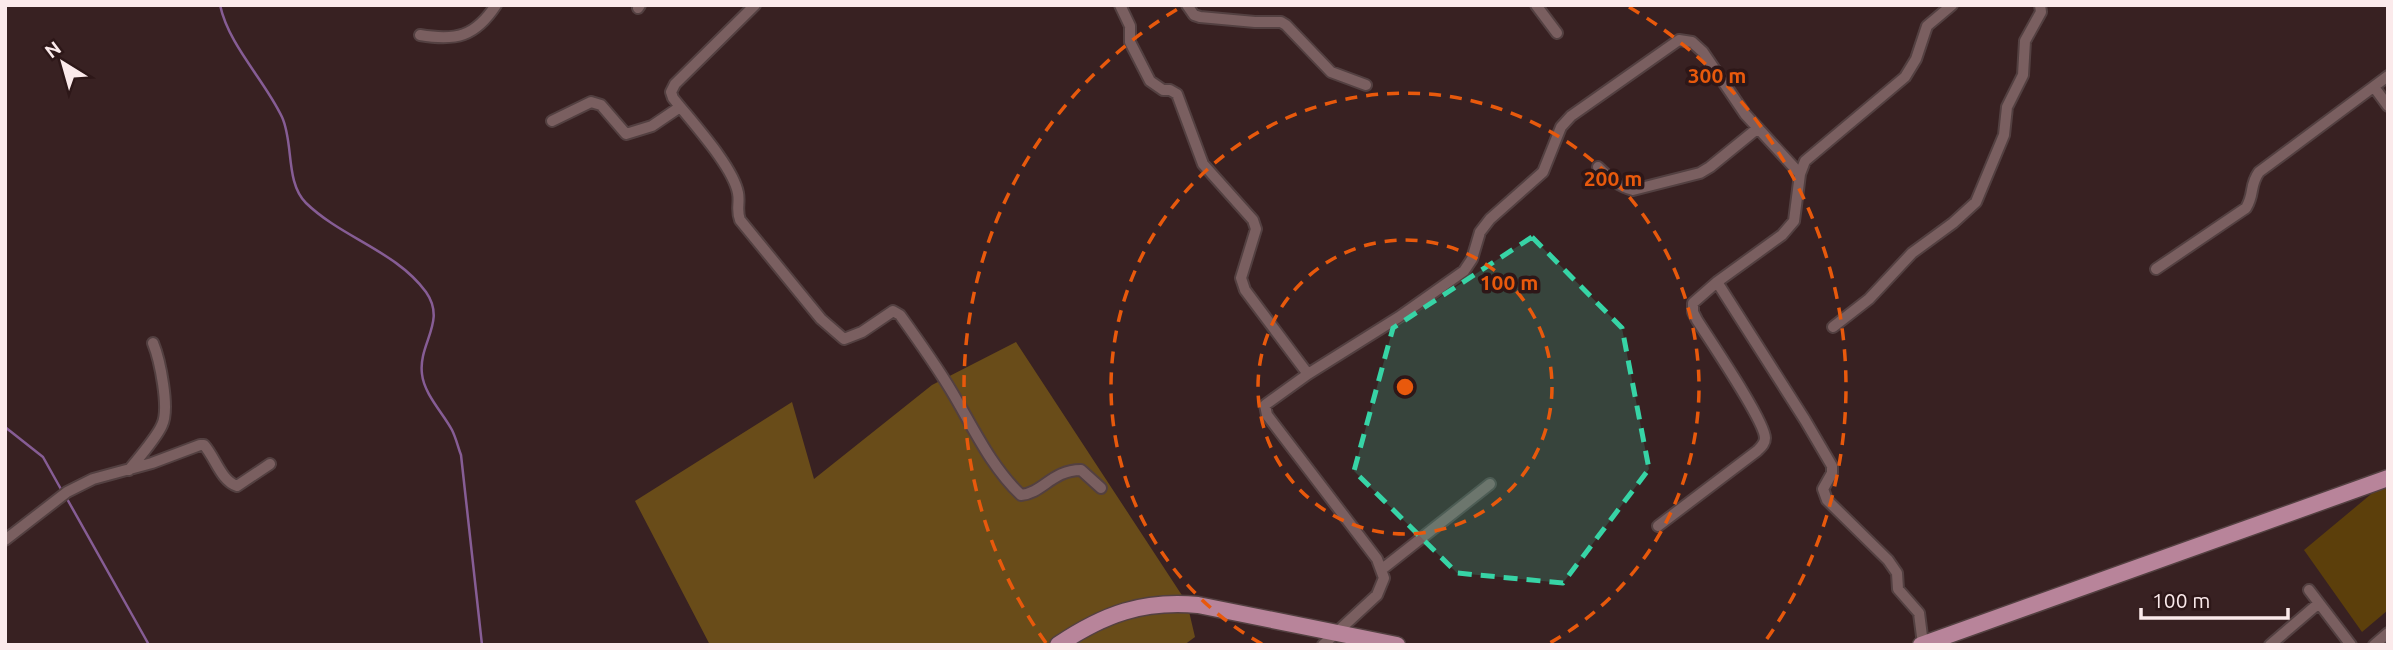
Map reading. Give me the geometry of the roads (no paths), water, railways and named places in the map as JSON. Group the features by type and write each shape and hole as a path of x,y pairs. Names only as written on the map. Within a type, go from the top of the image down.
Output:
{"main road":[{"path":"1922,644 2388,478"},
{"path":"1058,645 1109,615 1141,607 1171,604 1198,605 1329,639 1397,645"}],"street":[{"path":"420,35 446,39 462,36 483,22 496,5"},
{"path":"755,5 675,84 671,92 730,175 738,193 736,211 740,220 833,331 844,339 886,314 893,312 900,315 951,390 994,463 1021,495 1035,490 1059,473 1071,470 1081,470 1101,488"},
{"path":"1120,5 1130,26 1130,42 1150,81 1163,90 1177,94 1203,163 1253,220 1256,229 1241,278 1245,290 1308,374"},
{"path":"1187,5 1194,15 1200,17 1286,24 1331,72 1366,85"},
{"path":"1536,5 1557,33"},
{"path":"1658,526 1757,451 1765,442 1765,435 1754,411 1693,312 1693,303 1717,282 1782,235 1794,221 1800,174 1805,161 1905,77 1916,59 1927,26 1952,5"},
{"path":"1833,327 1869,299 1912,253 1976,202 2004,135 2007,107 2023,75 2025,41 2041,12 2040,5"},
{"path":"1329,639 1377,595 1384,578 1377,559 1267,415 1265,405 1464,271 1472,259 1480,232 1490,219 1543,172 1561,127 1571,116 1679,40 1692,42 1703,52 1745,114 1800,174"},
{"path":"2156,269 2246,208 2252,197 2252,182 2259,172 2388,76"},
{"path":"2374,87 2388,106"},
{"path":"552,121 591,102 601,104 626,134 652,126 680,107"},
{"path":"1598,167 1611,180 1633,190 1700,173 1758,128"},
{"path":"1717,282 1832,466 1832,473 1823,489 1827,500 1888,560 1896,573 1898,589 1919,613 1922,644"},
{"path":"129,470 161,429 164,420 161,370 153,343"},
{"path":"5,540 67,492 93,479 204,445 228,480 237,486 270,464"},
{"path":"1381,569 1490,484"},
{"path":"2309,590 2351,645"},
{"path":"2270,645 2319,603"},
{"path":"2374,645 2388,633"}],"waterway":[{"path":"220,5 231,34 282,117 288,138 292,173 299,194 320,215 400,266 414,278 432,303 433,323 422,363 423,381 452,430 461,455 482,645"},
{"path":"5,427 43,457 62,491"},
{"path":"66,497 149,645"}]}
